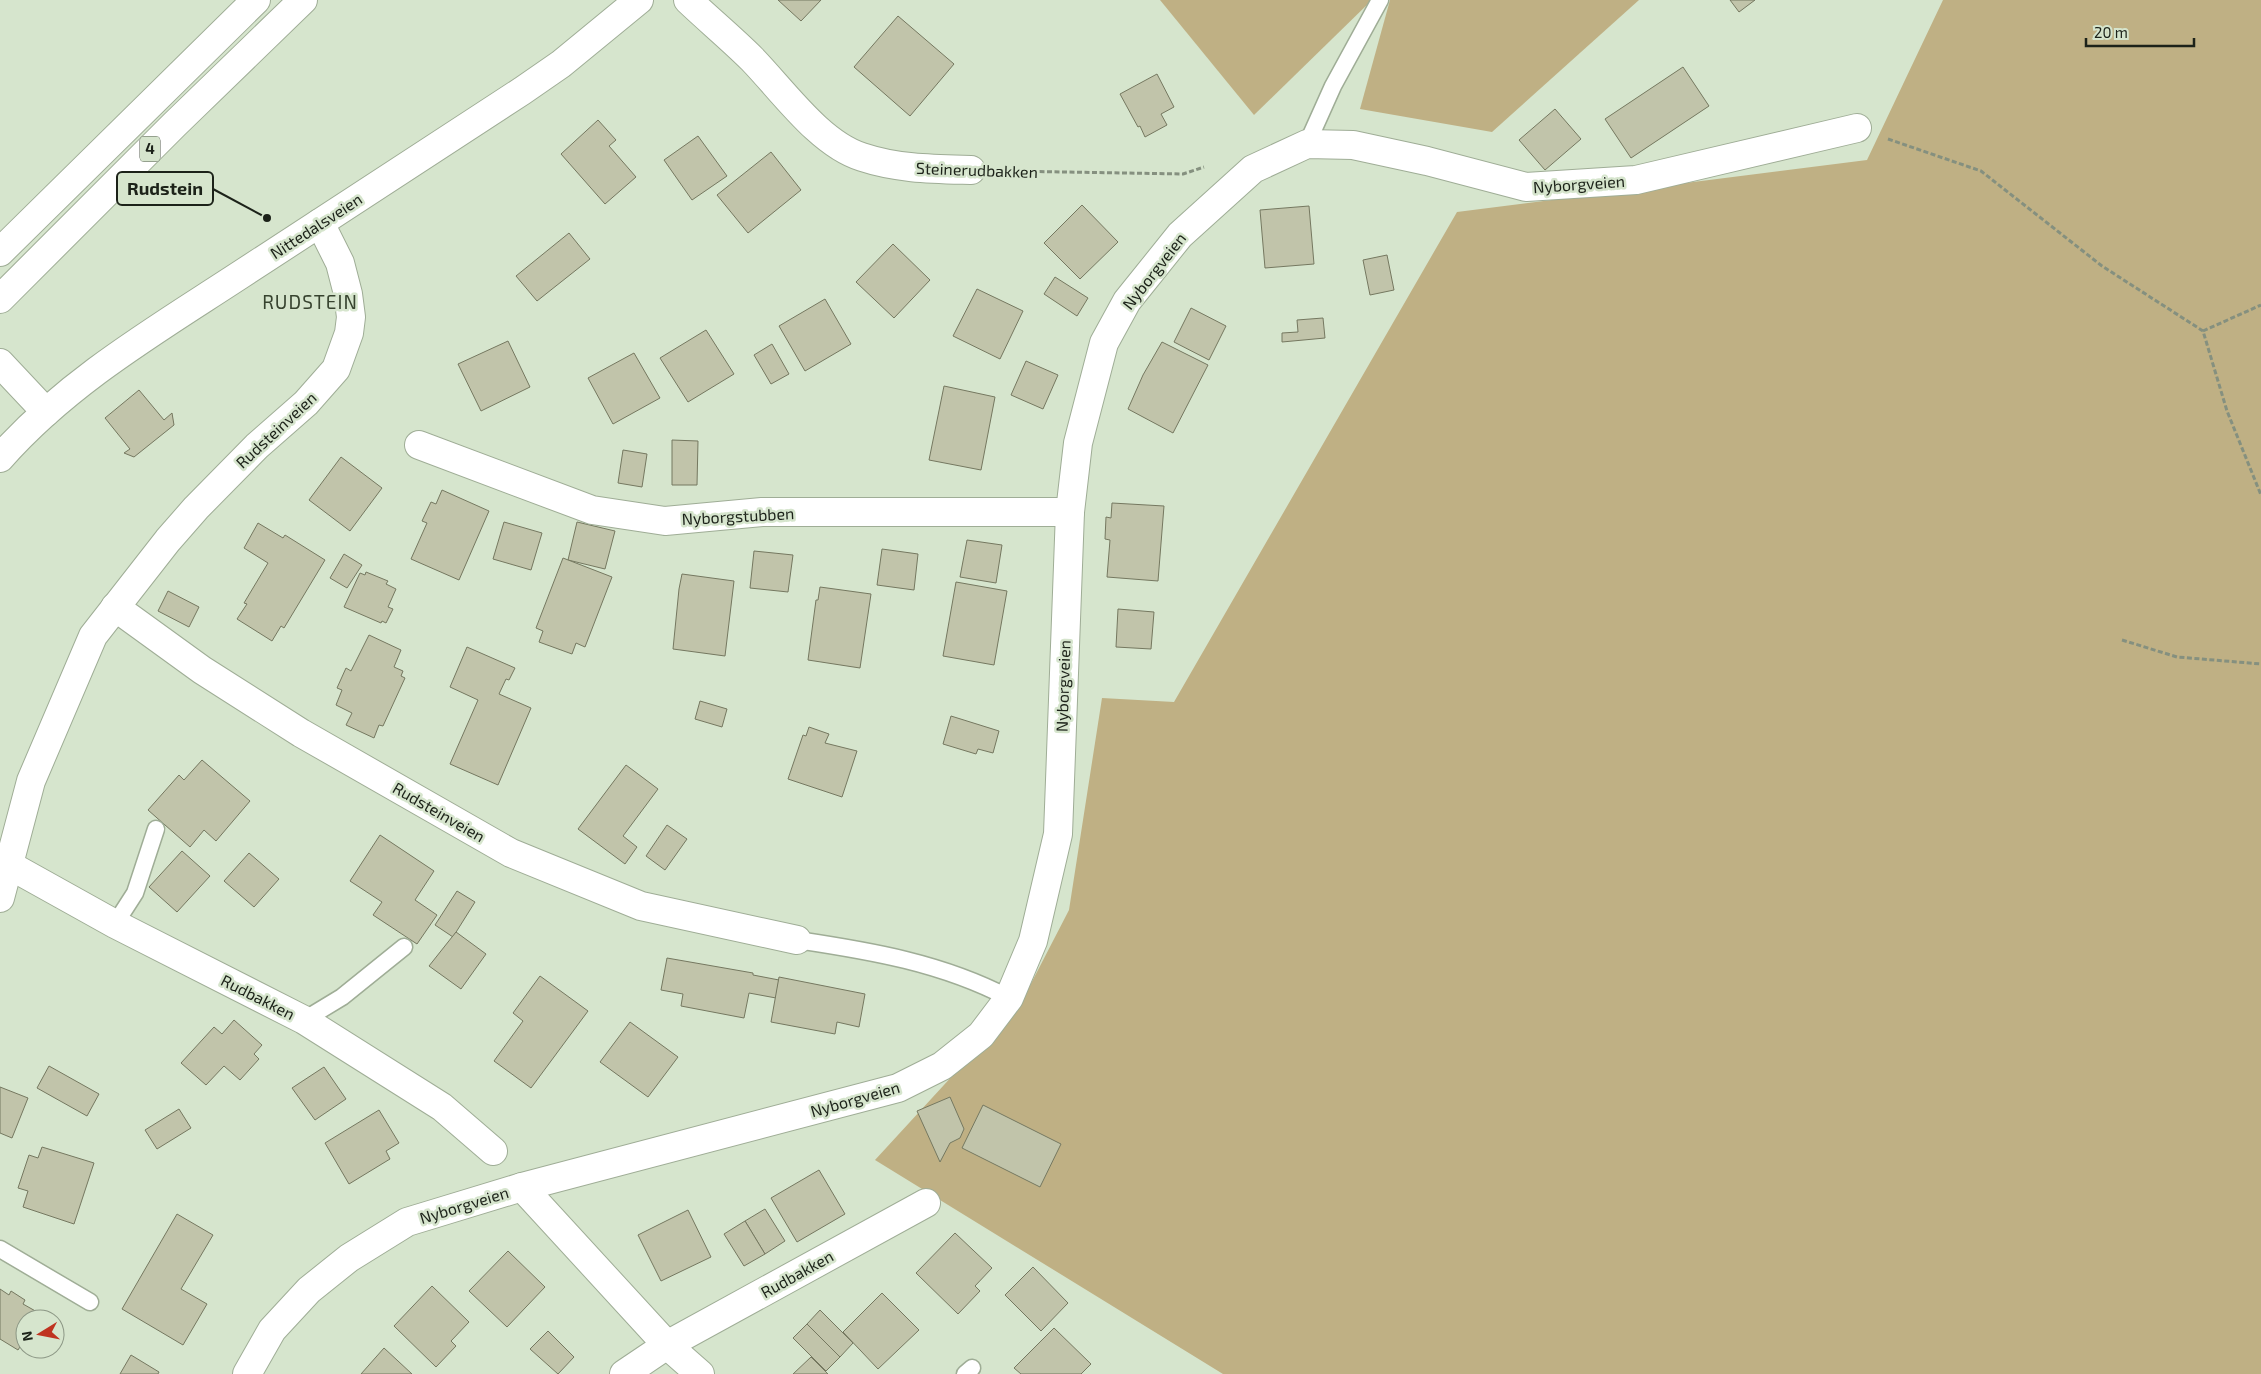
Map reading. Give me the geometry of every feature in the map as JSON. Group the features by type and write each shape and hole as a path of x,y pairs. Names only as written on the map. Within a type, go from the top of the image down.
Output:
{"main road":[{"name":"4","path":"0,252 256,0"},
{"name":"4","path":"0,300 175,124 303,0"},
{"name":"Nittedalsveien","path":"0,458 46,412 86,379 134,345 562,64 639,0"},
{"name":"Steinerudbakken","path":"688,0 750,57 811,123 834,142 861,157 906,168 971,170"},
{"name":"Nyborgveien","path":"247,1374 272,1330 309,1290 349,1258 407,1222 522,1187 898,1088 942,1066 981,1035 1009,998 1033,941 1058,834 1070,512 1078,442 1104,343 1127,301 1180,235 1253,169 1307,144 1353,145 1427,161 1526,188 1636,180 1857,128"},
{"name":"Rudsteinveien","path":"0,898 31,781 93,636 168,540 201,502 257,446 306,403 336,370 349,333 351,317 348,294 340,263 320,223"},
{"path":"5,368 46,412"},
{"name":"Nyborgstubben","path":"418,445 592,510 665,520 762,512 1070,512"},
{"name":"Rudsteinveien","path":"115,607 202,670 301,733 511,853 641,906 797,940"},
{"name":"Rudbakken","path":"10,865 114,924 304,1020 442,1107 493,1151"},
{"path":"522,1187 667,1345 700,1374"},
{"name":"Rudbakken","path":"624,1374 667,1345 926,1204"}],"lane":[{"path":"1307,144 1333,86 1380,0"},
{"path":"114,924 135,893 156,829"},
{"path":"797,940 872,951 910,960 981,983 1009,998"},
{"path":"304,1020 342,997 404,947"},
{"path":"0,1250 90,1302"}],"path":[{"path":"1857,128 1981,171 2102,266 2203,331 2227,411 2261,495"},
{"name":"Steinerudbakken","path":"971,170 1182,174 1207,166"},
{"path":"2203,331 2261,305"},
{"path":"2122,640 2177,657 2261,664"}],"shaded area":[{"path":"1160,0 1372,0 1254,115"},
{"path":"1390,0 1639,0 1492,132 1360,109"},
{"path":"1943,0 2261,0 2261,1374 1223,1374 875,1160 1023,999 1069,910 1102,698 1174,702 1457,212 1867,160"}],"building":[{"path":"778,0 821,0 801,21"},
{"path":"1730,0 1755,0 1739,12"},
{"path":"898,16 954,64 910,116 854,67"},
{"path":"1683,67 1709,106 1631,158 1605,119"},
{"path":"1157,74 1174,107 1161,114 1167,125 1145,137 1120,94"},
{"path":"1555,109 1581,139 1545,170 1519,140"},
{"path":"598,120 616,140 609,146 636,177 605,204 561,154"},
{"path":"698,136 727,176 692,200 664,160"},
{"path":"771,152 801,190 748,233 717,195"},
{"path":"1082,205 1118,242 1080,279 1044,243"},
{"path":"1309,206 1314,264 1265,268 1260,210"},
{"path":"569,233 590,259 537,301 516,276"},
{"path":"893,244 930,280 894,318 856,282"},
{"path":"1387,255 1394,290 1370,295 1363,260"},
{"path":"1055,277 1088,298 1077,316 1044,294"},
{"path":"977,289 1023,311 1000,359 953,336"},
{"path":"825,299 851,344 805,371 779,326"},
{"path":"1191,308 1226,326 1209,360 1174,342"},
{"path":"1323,318 1325,338 1282,342 1282,333 1298,332 1297,320"},
{"path":"706,330 734,374 688,402 660,358"},
{"path":"508,341 530,387 481,411 458,364"},
{"path":"1162,342 1208,365 1173,433 1128,409 1143,375"},
{"path":"772,344 789,374 771,384 754,355"},
{"path":"634,353 660,398 613,424 588,378"},
{"path":"1026,361 1058,375 1043,409 1011,395"},
{"path":"944,386 995,397 981,470 929,460"},
{"path":"139,390 164,420 172,413 174,425 134,457 124,453 130,449 105,418"},
{"path":"672,440 698,441 697,485 672,485"},
{"path":"623,450 647,454 642,487 618,483"},
{"path":"341,457 382,488 350,531 309,500"},
{"path":"442,490 489,511 459,580 411,559 427,523 422,521 431,502 436,504"},
{"path":"1112,503 1164,506 1158,581 1107,577 1110,540 1105,539 1106,517 1111,518"},
{"path":"504,522 542,533 531,570 493,559"},
{"path":"577,522 615,531 605,569 568,560"},
{"path":"258,523 283,538 285,535 325,560 284,628 281,626 272,641 237,619 247,604 244,603 268,563 244,548"},
{"path":"967,540 1002,545 996,583 960,577"},
{"path":"882,549 918,554 914,590 877,585"},
{"path":"754,551 793,555 788,592 750,588"},
{"path":"344,554 362,565 347,588 330,578"},
{"path":"563,558 612,577 585,647 576,643 572,654 539,642 543,631 536,628"},
{"path":"366,572 388,581 386,584 396,589 388,607 393,609 386,623 382,621 381,623 344,607 360,573 365,575"},
{"path":"682,574 734,581 725,656 673,649"},
{"path":"956,582 1007,591 994,665 943,656"},
{"path":"820,587 871,594 860,668 808,660 816,600 818,600"},
{"path":"168,591 199,607 189,627 158,611"},
{"path":"1118,609 1154,612 1151,649 1116,647"},
{"path":"369,635 401,650 394,667 403,671 401,676 405,678 383,726 379,725 374,738 346,725 352,713 336,705 342,690 337,688 346,668 351,671"},
{"path":"467,647 515,668 509,680 506,679 499,694 531,708 498,785 450,764 478,700 450,687"},
{"path":"700,701 727,709 722,727 695,719"},
{"path":"951,716 999,731 993,753 978,749 976,754 943,744"},
{"path":"809,727 829,734 825,743 857,751 842,797 788,779 803,735 806,736"},
{"path":"202,760 250,801 216,841 204,830 190,847 148,810 179,775 184,780"},
{"path":"626,765 658,789 623,836 637,847 625,864 578,829"},
{"path":"667,825 687,839 665,870 646,856"},
{"path":"380,835 434,871 415,900 437,915 417,944 373,915 382,902 350,881"},
{"path":"182,851 210,876 177,912 149,887"},
{"path":"249,853 279,879 254,907 224,881"},
{"path":"457,891 475,902 453,937 435,925"},
{"path":"456,932 486,954 461,989 429,966"},
{"path":"667,958 753,973 753,975 779,980 776,998 749,993 744,1018 681,1006 683,994 661,990"},
{"path":"540,976 588,1011 531,1088 494,1061 523,1021 513,1013"},
{"path":"779,977 865,994 859,1027 837,1022 835,1034 771,1022"},
{"path":"234,1020 262,1045 254,1054 259,1059 240,1080 224,1066 206,1085 181,1063 214,1027 222,1034"},
{"path":"630,1022 678,1057 648,1097 600,1062"},
{"path":"49,1066 99,1094 87,1116 37,1088"},
{"path":"324,1067 346,1099 315,1120 292,1088"},
{"path":"0,1087 28,1098 12,1138 0,1133"},
{"path":"950,1097 964,1129 960,1138 950,1143 940,1162 917,1111"},
{"path":"983,1105 1061,1144 1040,1187 962,1148"},
{"path":"179,1109 191,1128 157,1149 145,1130"},
{"path":"379,1110 399,1143 386,1151 390,1159 349,1184 325,1143"},
{"path":"42,1147 94,1163 74,1224 23,1207 28,1191 18,1188 29,1155 38,1158"},
{"path":"819,1170 845,1214 797,1242 771,1198"},
{"path":"765,1209 785,1241 765,1254 745,1221"},
{"path":"688,1210 711,1257 661,1281 638,1235"},
{"path":"177,1214 213,1235 181,1289 207,1304 183,1345 122,1309"},
{"path":"745,1221 765,1254 744,1266 724,1234"},
{"path":"955,1233 992,1268 975,1286 980,1291 958,1314 916,1273"},
{"path":"508,1251 545,1287 507,1327 469,1291"},
{"path":"1033,1267 1068,1303 1041,1331 1005,1295"},
{"path":"432,1286 469,1322 451,1341 456,1346 436,1367 394,1326"},
{"path":"0,1289 9,1295 11,1291 25,1300 23,1304 32,1309 15,1309 15,1348 0,1339"},
{"path":"882,1293 919,1330 878,1369 843,1332"},
{"path":"820,1310 853,1343 840,1357 807,1324"},
{"path":"807,1324 840,1357 826,1371 793,1338"},
{"path":"1054,1328 1091,1364 1081,1374 1021,1374 1014,1368"},
{"path":"548,1331 574,1357 558,1374 530,1349"},
{"path":"384,1348 412,1374 361,1374"},
{"path":"131,1355 159,1372 158,1374 120,1374"},
{"path":"811,1357 828,1374 793,1374"}],"place":[{"name":"Rudstein","path":"267,218"}],"district":[{"name":"RUDSTEIN","path":"310,302"}]}
